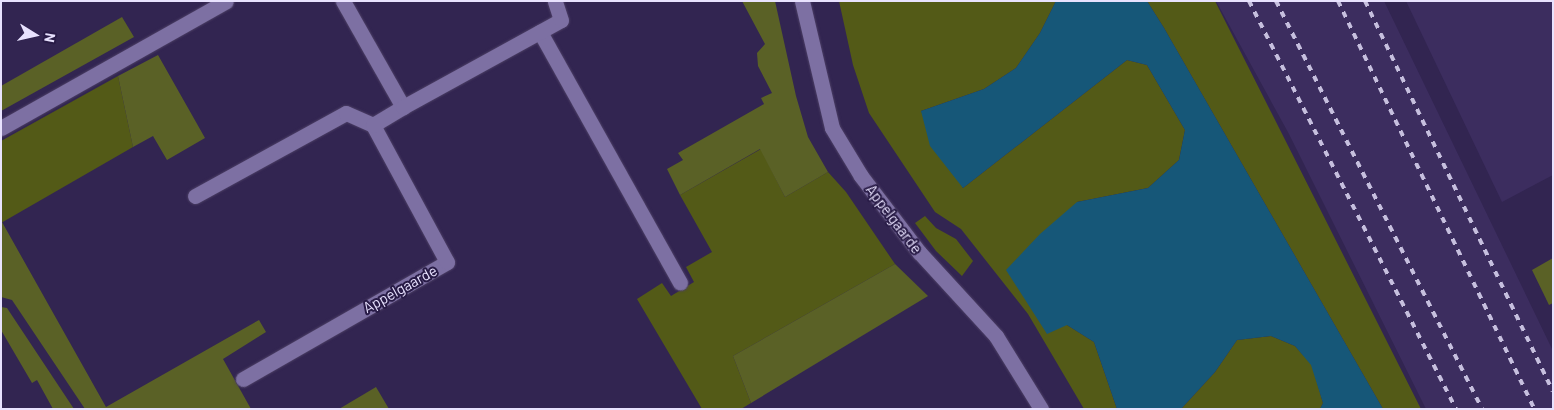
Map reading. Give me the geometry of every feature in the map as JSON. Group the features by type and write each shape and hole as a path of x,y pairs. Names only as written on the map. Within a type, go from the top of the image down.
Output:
{"street":[{"path":"1,128 226,1"},
{"path":"343,1 403,107"},
{"path":"195,196 346,113 373,125 560,20 555,1"},
{"name":"Appelgaarde","path":"802,1 832,128 861,176 919,252 996,336 1041,409"},
{"path":"540,32 680,284"},
{"name":"Appelgaarde","path":"243,379 447,262 373,125"}],"shaded area":[{"path":"1216,1 1384,1 1553,351 1553,409 1426,409 1289,134"},
{"path":"1406,1 1553,1 1553,175 1502,202"}],"green space":[{"path":"742,1 775,1 796,96 808,137 828,172 785,197 760,149 680,195 667,169 683,160 678,153 764,104 761,98 772,93 758,66 757,53 765,44"},
{"path":"839,1 1056,1 1040,33 1016,68 984,89 921,111 963,188 1127,60 1147,65 1185,130 1179,160 1148,188 1077,202 1067,325 1094,342 1117,409 1084,409 1028,314 961,229 935,212 869,113 853,65"},
{"path":"1147,1 1215,1 1421,409 1383,409"},
{"path":"122,17 134,37 1,111 1,86"},
{"path":"158,55 205,138 167,160 153,136 133,147 118,76"},
{"path":"118,76 133,147 1,223 1,141"},
{"path":"761,149 785,197 828,172 846,192 895,264 733,356 751,403 741,409 702,409 637,299 662,283 671,296 694,282 686,267 712,252 680,195"},
{"path":"925,216 936,228 956,239 973,261 962,276 936,251 915,223"},
{"path":"2,222 106,407 259,320 266,332 223,359 251,409 85,409 12,300 1,297"},
{"path":"1553,258 1553,303 1549,305 1532,270"},
{"path":"895,264 928,296 751,403 733,356"},
{"path":"1,307 7,308 74,409 53,409 37,380 32,383 1,330"},
{"path":"1271,336 1295,346 1312,365 1323,403 1320,409 1181,409 1215,372 1237,340"},
{"path":"376,387 389,409 339,409"}],"water":[{"path":"1056,1 1147,1 1383,409 1320,409 1323,403 1311,365 1295,346 1271,336 1237,340 1215,372 1181,409 1117,409 1094,342 1067,325 1047,334 1006,270 1040,234 1077,202 1148,188 1179,160 1185,130 1147,65 1127,60 963,188 930,146 921,111 984,89 1016,68 1040,33"}],"railway":[{"path":"1249,1 1456,409"},
{"path":"1276,1 1482,409"},
{"path":"1338,1 1534,409"},
{"path":"1365,1 1553,391"}]}
